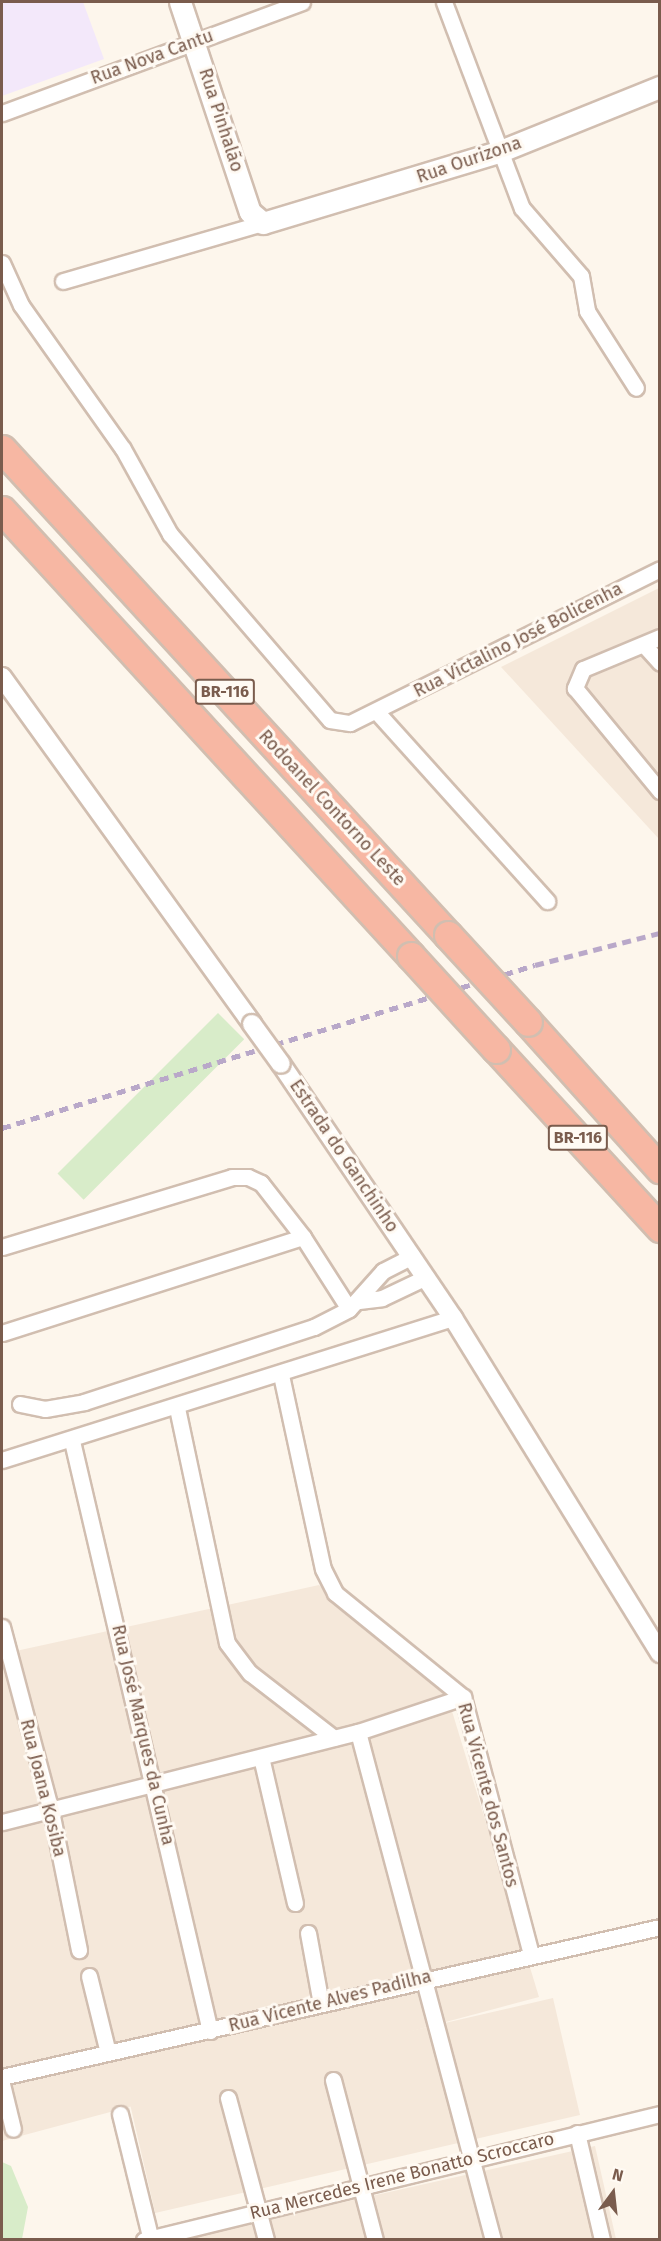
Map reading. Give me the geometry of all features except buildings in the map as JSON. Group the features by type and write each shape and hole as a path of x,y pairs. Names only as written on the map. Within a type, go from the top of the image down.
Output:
{"highway":[{"name":"Rodoanel Contorno Leste","path":"2,449 528,1022 660,1170"},
{"name":"BR-116","path":"2,510 660,1228"}],"main road":[{"name":"Rua Pinhalão","path":"180,2 195,41 250,212 269,223"},
{"name":"Rua Ourizona","path":"269,223 498,152 660,87"}],"street":[{"name":"Rua Nova Cantu","path":"2,113 302,2"},
{"path":"444,2 498,152 522,208 581,276 587,311 636,388"},
{"path":"63,281 269,223"},
{"name":"Rua Victalino José Bolicenha","path":"2,263 21,305 123,449 170,534 330,720 350,723 660,569"},
{"path":"660,637 583,669 575,688 660,791"},
{"path":"644,645 660,663"},
{"name":"Estrada do Ganchinho","path":"2,677 281,1064 412,1256 453,1318 660,1653"},
{"path":"376,711 547,902"},
{"path":"2,1247 232,1177 261,1183 354,1305"},
{"path":"2,1333 303,1238"},
{"path":"354,1305 373,1280 412,1256"},
{"path":"20,1404 45,1409 84,1402 314,1327 354,1305 382,1298 426,1277"},
{"path":"373,1280 384,1290 382,1298"},
{"path":"2,1460 72,1441 281,1376 453,1318"},
{"name":"Rua Vicente dos Santos","path":"281,1376 323,1569 335,1593 463,1697 531,1955"},
{"path":"177,1408 227,1643 250,1673 334,1738"},
{"name":"Rua José Marques da Cunha","path":"72,1441 156,1784 210,2031"},
{"name":"Rua Joana Kosiba","path":"2,1628 51,1811 78,1950"},
{"path":"2,1822 358,1732 463,1697"},
{"path":"358,1732 423,1977 475,2158 493,2240"},
{"path":"261,1757 295,1903"},
{"name":"Rua Vicente Alves Padilha","path":"2,2077 210,2031 423,1977 660,1928"},
{"path":"308,1933 321,2004"},
{"path":"88,1976 108,2053"},
{"path":"333,2080 375,2240"},
{"path":"2,2084 13,2129"},
{"path":"228,2098 266,2240"},
{"path":"120,2114 149,2239"},
{"name":"Rua Mercedes Irene Bonatto Scroccaro","path":"149,2239 660,2114"},
{"path":"577,2133 602,2240"}],"shaded area":[{"path":"2,2 83,2 104,59 2,96"},
{"path":"659,588 659,839 501,667"},
{"path":"319,1585 448,1698 539,1997 2,2141 2,1654"},
{"path":"553,1998 580,2115 155,2213 128,2096"},
{"path":"595,2146 616,2239 174,2240"}],"green space":[{"path":"218,1013 244,1039 84,1200 57,1174"},
{"path":"2,2162 11,2166 28,2207 22,2239 2,2239"}],"railway":[{"path":"2,1128 535,965 660,933"}]}
